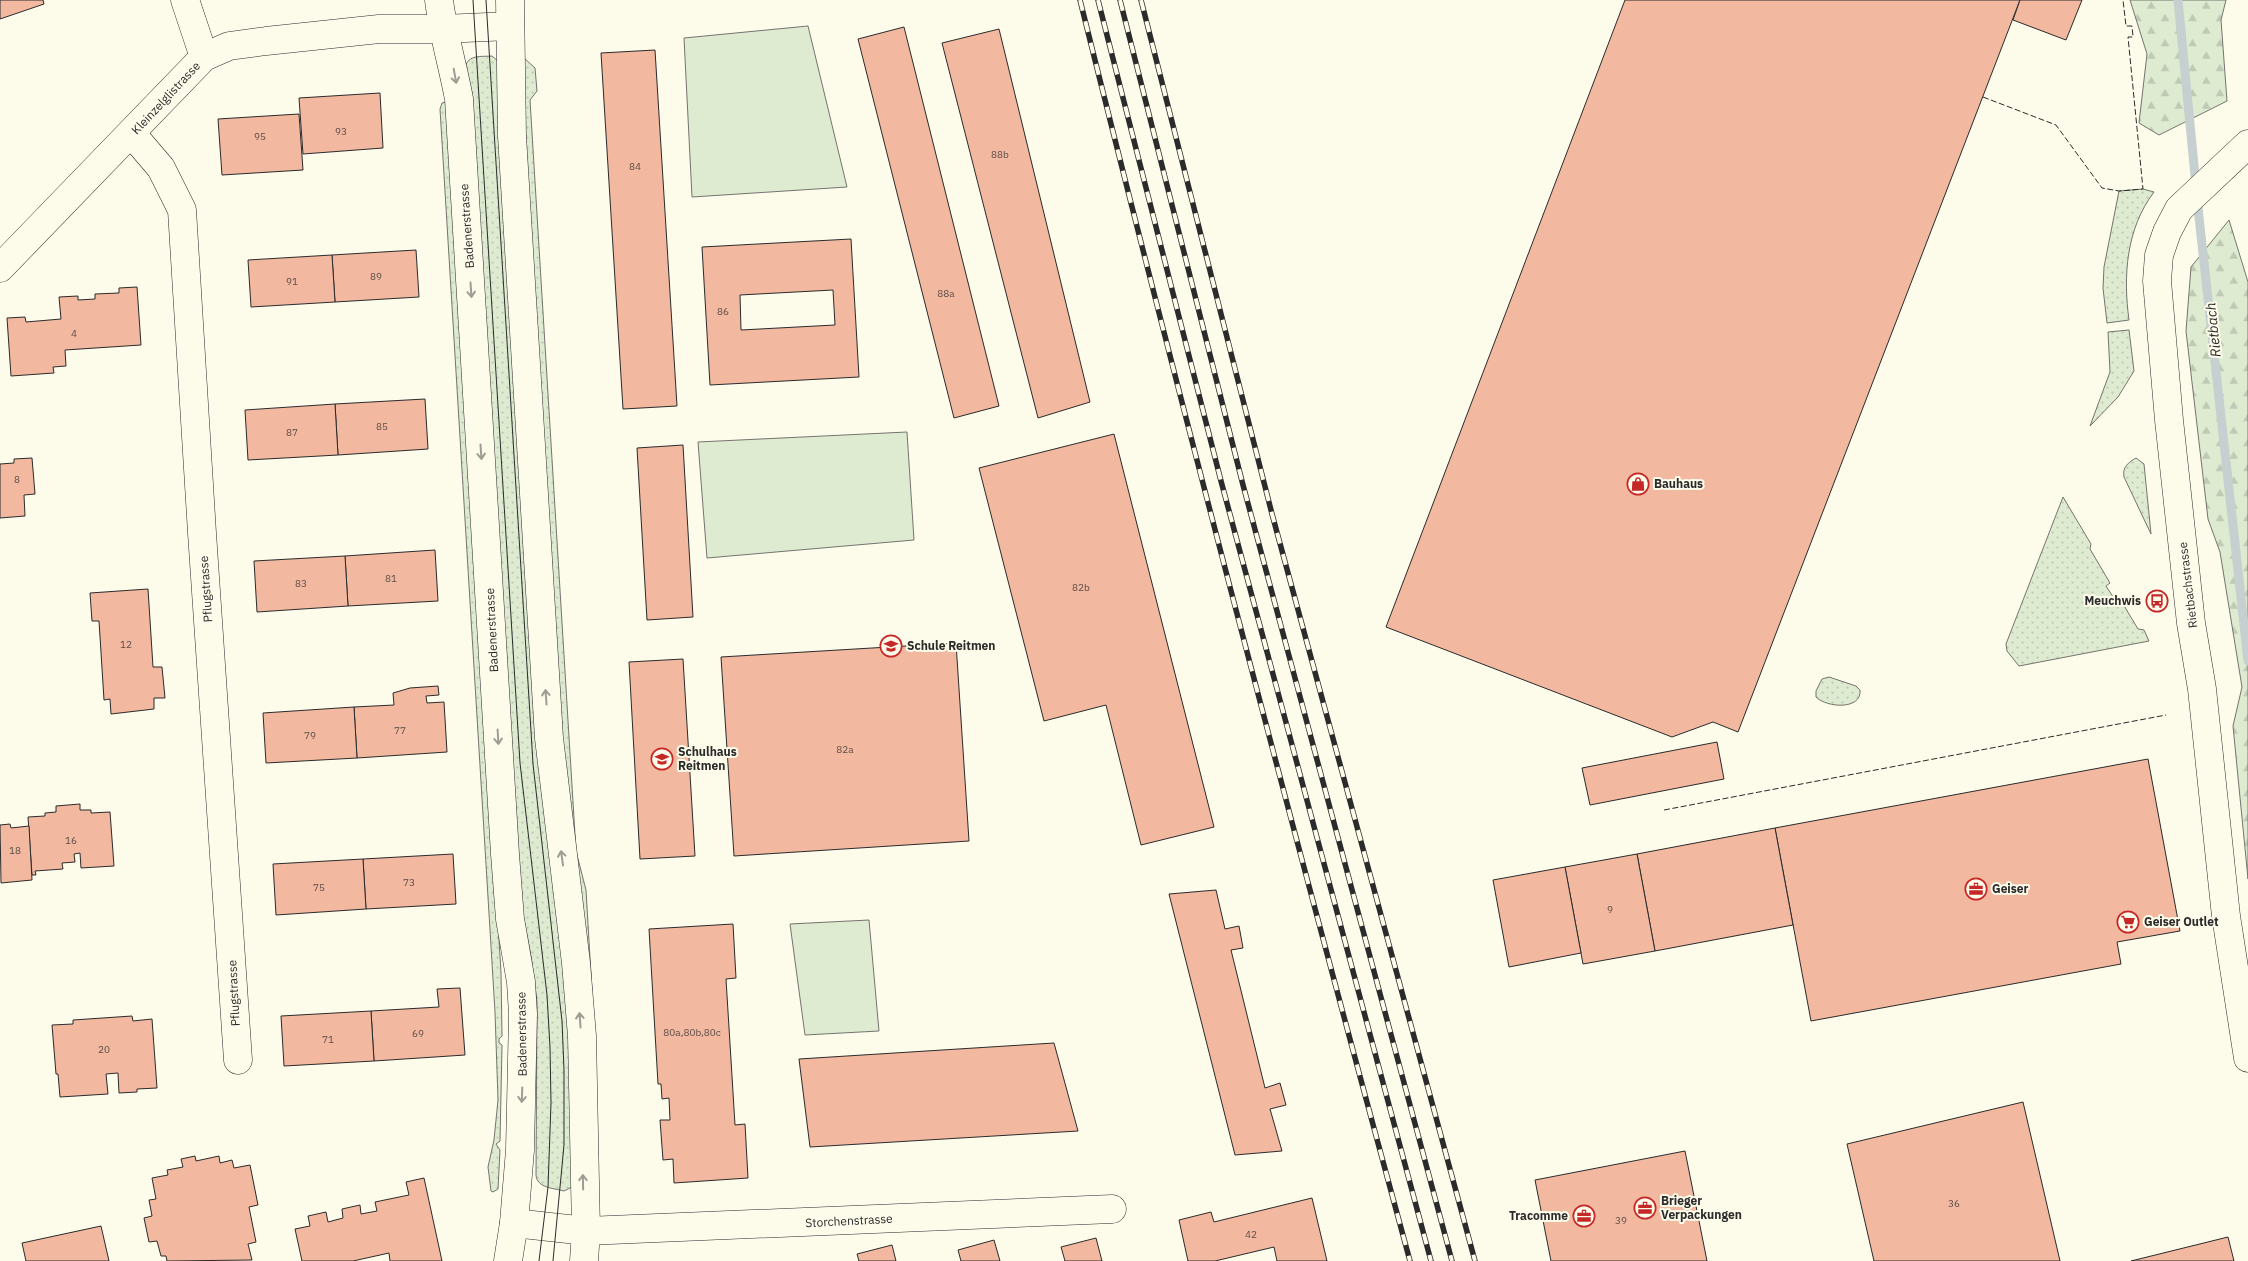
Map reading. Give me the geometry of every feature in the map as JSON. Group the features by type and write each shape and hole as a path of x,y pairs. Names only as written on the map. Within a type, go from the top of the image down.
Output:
{"street":[{"path":"185,0 204,57"},
{"name":"Badenerstrasse","path":"439,0 442,28 454,68 459,99 506,864 510,919 521,982 523,1014 520,1150 514,1223 508,1261"},
{"path":"510,13 512,136 549,738 576,963 582,1036 586,1231 584,1261"},
{"name":"Kleinzelglistrasse","path":"0,268 132,134 204,57 229,46 379,29 442,28 510,13"},
{"name":"Pflugstrasse","path":"132,134 162,168 182,210 238,1060"},
{"name":"Rietbachstrasse","path":"2240,151 2179,209 2167,232 2160,256 2157,281 2161,339 2189,603 2200,674 2226,916 2248,1058"},
{"name":"Storchenstrasse","path":"514,1223 586,1231 1112,1209"}],"green space":[{"path":"2130,0 2226,0 2221,20 2227,101 2159,135 2139,123 2147,54"},
{"path":"808,26 847,187 692,197 684,38"},
{"path":"492,56 498,61 570,1016 572,1187 564,1191 542,1185 539,1183 536,1175 537,1002 531,956 520,899 465,67 472,58"},
{"path":"524,58 535,68 537,91 530,100 576,851 586,890 595,1042 563,757 522,128"},
{"path":"446,102 465,368 501,973 502,1036 499,1039 499,1043 502,1045 500,1141 496,1144 500,1150 498,1189 493,1192 491,1191 488,1167 494,1140 498,1100 495,1012 440,109 442,103"},
{"path":"2143,189 2154,192 2137,221 2132,237 2126,287 2129,320 2107,323 2103,288 2104,267 2119,191"},
{"path":"2229,220 2248,282 2248,879 2233,726 2242,687 2220,552 2208,519 2186,331 2191,267"},
{"path":"2129,330 2134,371 2118,397 2090,426 2110,372 2108,332"},
{"path":"907,432 914,540 707,558 698,442"},
{"path":"2136,458 2144,464 2151,534 2124,477 2125,468"},
{"path":"2063,497 2091,544 2090,549 2110,583 2106,586 2119,606 2123,604 2138,629 2144,630 2149,641 2019,666 2007,651 2006,644"},
{"path":"1829,677 1856,686 1860,690 1856,701 1850,704 1835,705 1821,701 1816,697 1816,691 1822,679"},
{"path":"869,920 879,1031 805,1035 790,924"}],"building":[{"path":"0,0 43,0 44,4 0,19"},
{"name":"Bauhaus","path":"1625,0 2020,0 1738,732 1713,722 1672,737 1386,627"},
{"path":"2020,0 2082,0 2066,40 2013,20"},
{"path":"904,27 999,406 954,418 858,39"},
{"path":"999,29 1090,402 1038,418 942,43"},
{"path":"655,50 677,406 623,409 601,53"},
{"path":"380,93 383,148 303,154 299,98"},
{"path":"299,114 303,170 222,175 218,119"},
{"path":"851,239 859,377 710,385 702,247","holes":["833,290 835,325 741,330 740,295"]},
{"path":"416,250 419,297 335,302 332,255"},
{"path":"332,255 335,302 251,307 248,260"},
{"path":"137,287 141,345 65,350 66,366 53,367 54,373 11,376 7,318 25,317 26,322 61,319 59,297 78,296 78,300 95,299 95,294 119,293 119,288"},
{"path":"425,399 428,449 338,455 335,404"},
{"path":"335,404 338,455 248,460 245,410"},
{"path":"1114,434 1214,827 1141,845 1106,705 1044,721 979,468"},
{"path":"683,445 693,617 647,620 637,448"},
{"path":"32,458 35,494 24,495 25,516 0,518 0,464 14,463 14,459"},
{"path":"435,550 438,601 348,606 345,556"},
{"path":"345,556 348,606 257,612 254,561"},
{"path":"148,589 153,667 162,667 165,698 154,698 154,709 111,714 110,699 104,700 99,621 92,621 90,593"},
{"path":"956,643 969,841 734,856 721,657"},
{"name":"Schulhaus Reitmen","path":"683,659 695,856 640,859 629,662"},
{"path":"438,686 439,695 426,696 427,703 444,702 447,752 357,758 354,707 394,705 393,693 410,688"},
{"path":"354,707 357,758 266,763 263,713"},
{"path":"1717,742 1724,779 1590,805 1582,768"},
{"path":"2148,759 2180,931 2117,942 2121,964 1811,1021 1775,828"},
{"path":"80,804 80,810 91,810 91,813 110,812 114,866 81,868 80,853 74,854 75,862 62,863 63,869 35,871 36,875 32,875 28,817 45,816 45,813 56,812 56,806"},
{"path":"10,824 11,828 29,826 32,880 1,883 0,825"},
{"path":"1775,828 1793,925 1655,951 1637,854"},
{"path":"453,854 456,904 366,909 363,859"},
{"path":"1637,854 1655,951 1583,964 1565,867"},
{"path":"363,859 366,909 276,915 273,864"},
{"path":"1565,867 1581,953 1509,967 1493,880"},
{"path":"1216,890 1225,929 1239,926 1243,948 1231,950 1265,1088 1280,1083 1286,1105 1270,1109 1282,1151 1235,1155 1169,894"},
{"path":"733,924 736,978 726,979 735,1125 745,1124 748,1178 674,1183 673,1159 663,1160 660,1120 670,1120 669,1098 662,1099 661,1084 658,1084 649,929"},
{"path":"460,988 465,1055 374,1061 371,1011 439,1007 437,989"},
{"path":"371,1011 374,1061 284,1066 281,1016"},
{"path":"132,1016 133,1021 152,1019 157,1088 137,1089 137,1092 119,1093 118,1073 106,1074 108,1094 60,1097 52,1025 73,1024 73,1020"},
{"path":"1054,1043 1078,1131 810,1147 799,1059"},
{"path":"2023,1102 2060,1261 1874,1261 1847,1144"},
{"path":"1685,1151 1707,1261 1551,1261 1535,1180"},
{"path":"195,1156 196,1161 219,1156 220,1163 232,1160 234,1168 250,1165 258,1205 249,1207 256,1242 248,1244 252,1260 167,1261 166,1256 161,1256 157,1241 149,1242 144,1218 152,1216 149,1200 156,1199 152,1178 168,1175 167,1170 183,1167 181,1159"},
{"path":"424,1178 442,1261 390,1261 389,1253 353,1261 302,1261 295,1229 310,1226 308,1216 326,1212 328,1222 343,1218 342,1209 360,1205 361,1214 377,1211 375,1202 409,1195 406,1182"},
{"path":"1312,1198 1327,1261 1277,1261 1274,1247 1215,1261 1188,1261 1179,1220 1211,1212 1214,1222"},
{"path":"101,1226 109,1261 26,1261 22,1243"},
{"path":"2228,1237 2234,1261 2131,1261"},
{"path":"1096,1238 1102,1261 1065,1261 1061,1247"},
{"path":"994,1240 1000,1261 961,1261 958,1250"},
{"path":"892,1245 896,1261 859,1261 857,1254"}],"waterway":[{"name":"Rietbach","path":"2178,0 2196,186"},
{"name":"Rietbach","path":"2197,199 2248,661"}],"tram line":[{"path":"473,0 520,763 547,995 550,1047 551,1103 548,1187 539,1261"},
{"path":"486,0 533,764 562,1021 564,1145 553,1261"}],"railway":[{"path":"1080,0 1242,632 1410,1261"},
{"path":"1098,0 1221,481 1431,1261"},
{"path":"1120,0 1243,485 1452,1261"},
{"path":"1141,0 1272,514 1475,1261"}],"fence":[{"path":"1983,97 2056,125 2102,188 2119,191 2143,189 2128,37 2133,37 2132,26 2126,26 2123,0"},
{"path":"1664,810 2166,715"}],"place":[{"name":"Bauhaus","path":"1638,484"},
{"name":"Meuchwis","path":"2157,601"},
{"name":"Schule Reitmen","path":"891,646"},
{"name":"Schulhaus Reitmen","path":"662,759"},
{"name":"Geiser","path":"1976,889"},
{"name":"Geiser Outlet","path":"2128,922"},
{"name":"Brieger Verpackungen","path":"1645,1208"},
{"name":"Tracomme","path":"1584,1216"}]}
